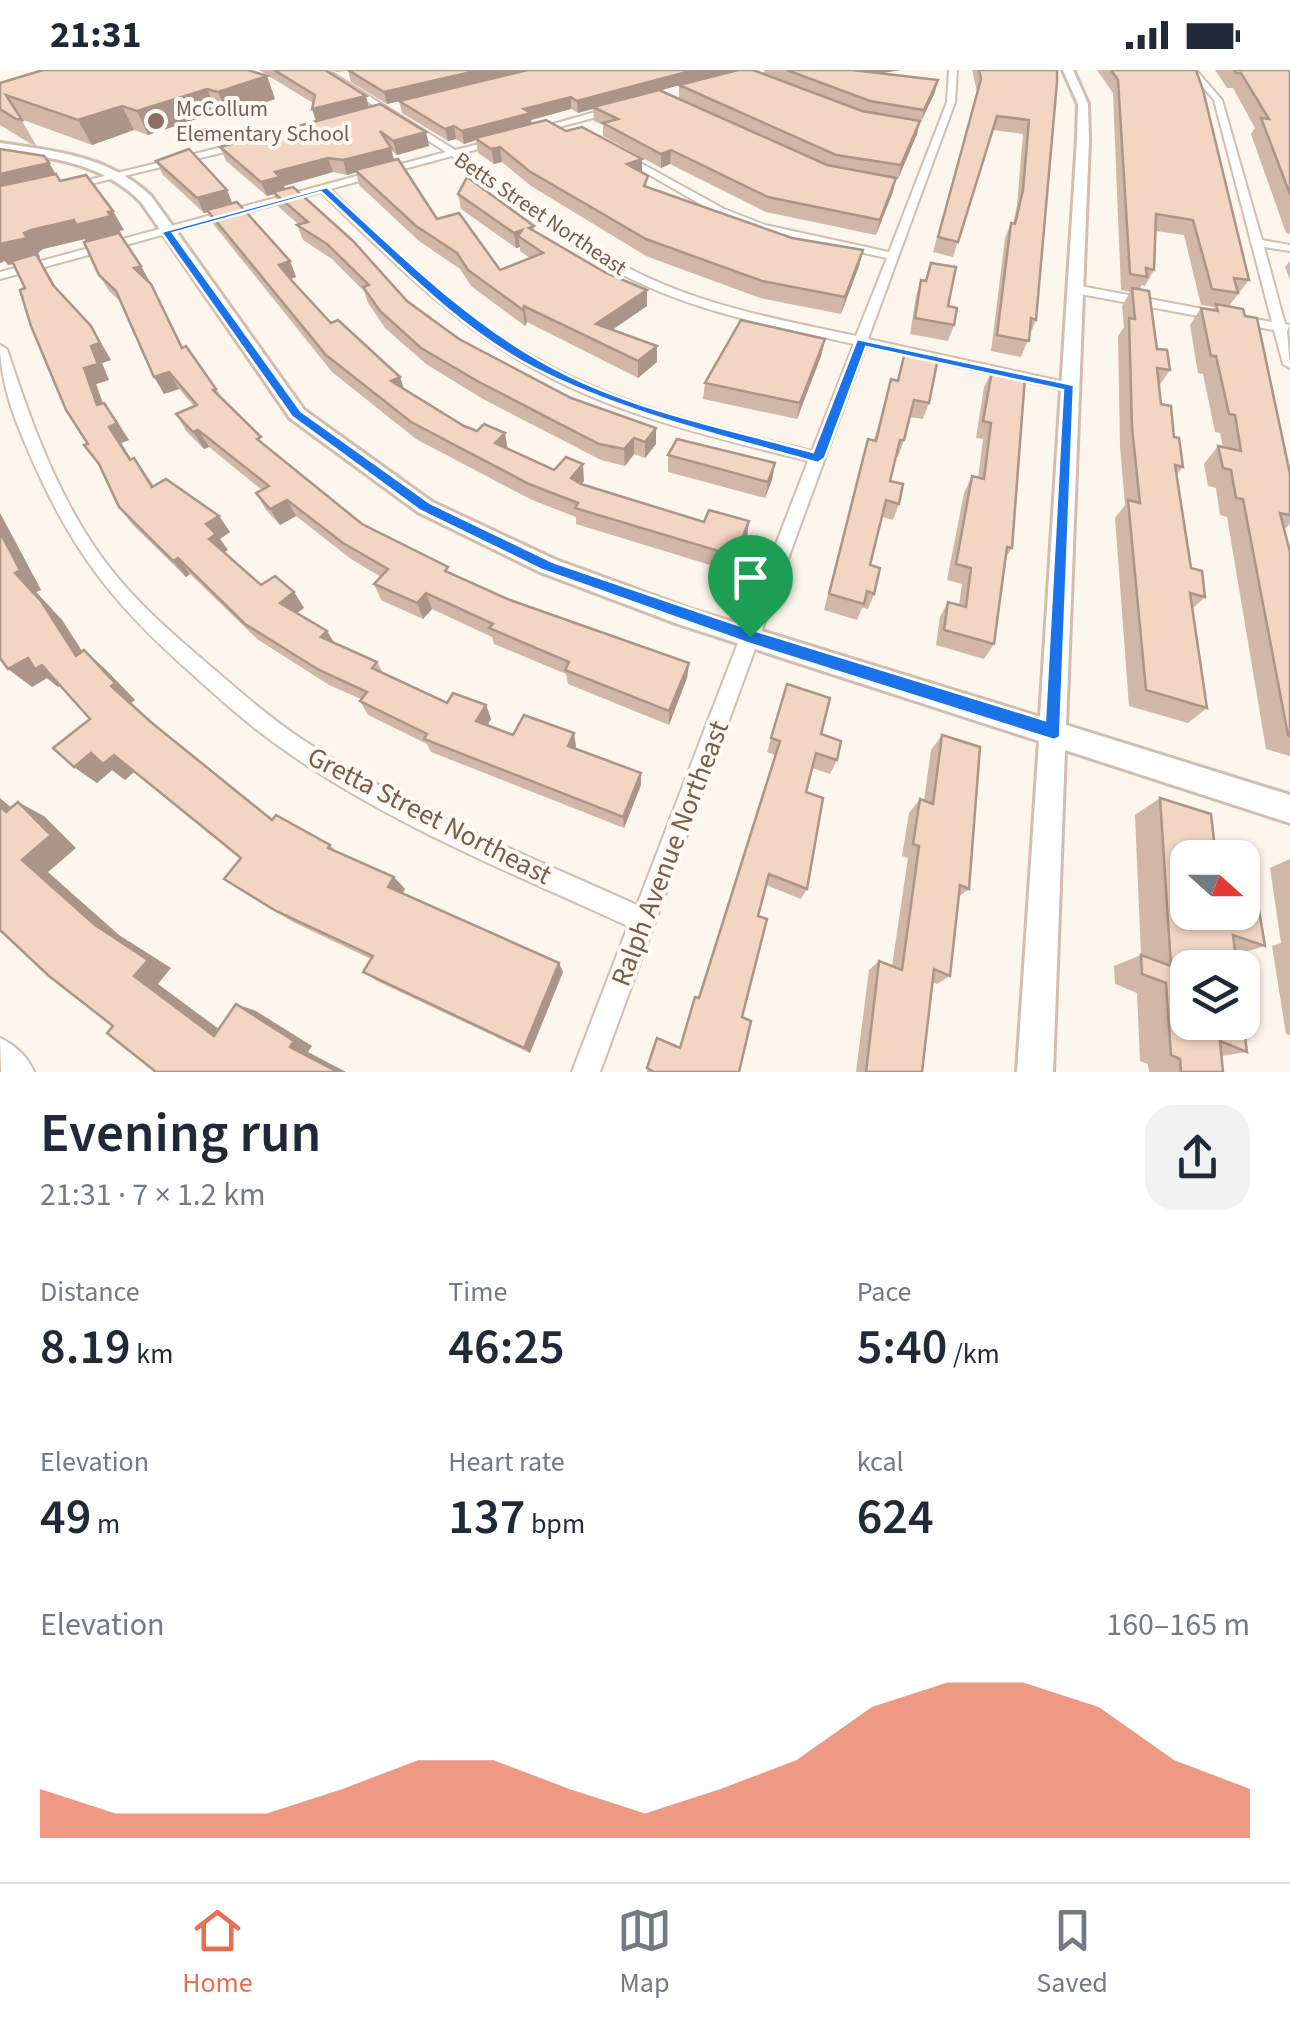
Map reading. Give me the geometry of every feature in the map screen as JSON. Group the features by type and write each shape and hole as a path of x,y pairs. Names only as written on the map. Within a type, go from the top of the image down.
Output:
{"street":[{"name":"Betts Street Northeast","path":"322,70 340,78 364,101 388,110 452,152 619,269 732,312 1069,388"},
{"path":"1035,1072 1083,104 1068,70"},
{"path":"1192,70 1218,100 1285,328 1290,364"},
{"name":"Ralph Avenue Northeast","path":"586,1072 893,256 910,189 949,78"},
{"path":"362,116 407,106"},
{"path":"0,276 628,106"},
{"path":"564,123 585,136"},
{"path":"50,190 256,142"},
{"path":"0,147 66,157 120,174 146,199 297,414 376,475 425,506 548,566 750,637 1290,808"},
{"path":"612,151 741,220 802,239 893,256"},
{"path":"323,188 454,308 536,364 644,410 818,458"},
{"path":"1258,243 1290,248"},
{"path":"1075,289 1285,328"},
{"name":"Gretta Street Northeast","path":"0,349 26,427 62,509 106,576 156,631 239,704 309,755 399,805 644,921"},
{"path":"0,1052 20,1072"}],"building":[{"path":"43,70 248,70 267,76 218,92 207,89 137,111 122,106 78,120 6,95 22,120 0,109 0,83"},
{"path":"274,70 325,70 366,96 312,109 315,95"},
{"path":"348,70 480,70 384,92"},
{"path":"528,70 694,70 577,101 571,97 524,109 531,113 462,131 454,126 445,129 399,101"},
{"path":"753,70 862,111 920,121 901,165 836,155 679,85"},
{"path":"787,70 852,70 938,80 924,110 870,101"},
{"path":"979,70 1057,70 1036,320 1031,318 1029,341 997,335 1011,223 1015,224 1023,190 1029,120 997,116 958,242 938,237 981,79"},
{"path":"1111,70 1196,70 1249,280 1234,278 1238,293 1212,289 1193,220 1156,214 1154,270 1146,268 1147,277 1130,274 1118,80"},
{"path":"1234,70 1290,70 1290,194 1261,118 1269,119 1241,73"},
{"path":"659,90 827,165 896,178 880,220 768,197 671,150 661,154 603,123 618,119 593,107"},
{"path":"380,104 426,132 393,141 380,131 391,148 343,160 328,158 275,172 280,177 261,182 220,147"},
{"path":"546,120 566,131 582,127 642,159 627,164 648,176 644,186 792,238 863,250 845,297 762,281 646,239 529,171 500,147 491,149 475,138"},
{"path":"0,149 44,156 49,163 0,174"},
{"path":"189,149 227,190 197,198 156,161"},
{"path":"398,159 437,219 459,213 500,270 543,253 518,236 522,230 514,233 458,194 467,177 534,226 529,228 606,273 647,290 596,324 657,346 638,361 524,306 523,310 468,270 457,253 416,226 355,170"},
{"path":"56,174 60,181 86,175 113,211 108,212 111,216 31,230 24,233 27,238 0,244 0,186"},
{"path":"293,187 353,241 407,301 459,339 571,398 656,428 645,442 634,438 624,449 599,444 421,348 380,311 363,287 369,285 327,244 297,225 308,222 273,192"},
{"path":"237,202 290,261 279,265 331,323 338,320 400,377 391,381 464,426 477,431 484,424 505,433 495,443 554,470 566,457 583,464 571,478 581,484 704,522 709,510 749,521 735,556 575,508 578,503 529,484 411,422 326,355 207,210"},
{"path":"119,233 141,266 134,268 151,284 182,348 186,346 216,389 213,390 261,437 257,439 362,524 448,567 445,571 510,600 689,663 669,711 565,670 569,662 489,628 493,624 426,593 417,603 374,584 388,569 343,543 287,500 270,509 256,493 269,486 198,430 193,432 176,414 197,405 169,372 154,377 116,291 99,275 84,242"},
{"path":"36,254 53,285 91,326 100,343 91,346 98,364 84,368 97,405 104,403 117,423 109,427 152,487 166,479 219,516 206,524 216,534 209,539 261,585 275,576 294,592 280,603 327,631 321,637 377,662 372,668 447,703 453,693 486,705 476,721 513,735 524,715 574,733 568,746 641,773 623,817 424,739 427,734 360,701 367,692 319,670 245,624 178,558 173,561 119,507 99,464 66,410 31,326 20,290 25,288 12,261"},
{"path":"931,263 956,267 948,306 957,308 954,325 915,318 921,280 926,281"},
{"path":"1132,288 1149,291 1157,349 1167,350 1170,370 1157,368 1161,404 1171,406 1174,437 1179,438 1183,467 1175,465 1191,568 1202,571 1205,597 1190,593 1207,708 1146,690 1128,500 1140,503 1132,428"},
{"path":"1216,304 1243,309 1245,316 1257,318 1290,474 1290,515 1280,513 1290,552 1290,736 1243,499 1236,498 1231,470 1223,468 1218,446 1241,451 1235,415 1229,414 1201,308 1218,311"},
{"path":"741,320 825,339 800,403 705,383"},
{"path":"905,352 938,358 929,403 914,400 904,440 900,440 890,481 903,484 899,504 886,500 870,565 880,568 874,594 867,591 864,604 829,594 868,439 876,441 891,379 898,381"},
{"path":"992,371 1025,377 1012,548 1007,547 994,644 944,630 948,602 966,607 971,568 956,564 972,476 984,479 991,423 983,421"},
{"path":"677,439 775,463 768,482 668,455"},
{"path":"0,532 20,570 15,573 41,601 76,656 84,650 115,683 111,686 272,820 276,815 330,845 328,848 394,877 388,887 559,963 524,1048 363,972 373,956 276,911 224,879 241,858 114,755 103,764 91,753 74,767 53,748 90,719 42,665 35,669 28,658 8,669 0,658"},
{"path":"787,684 830,698 821,734 841,741 837,760 816,753 806,792 823,798 807,889 769,874 758,916 767,919 742,1017 751,1021 739,1072 654,1072 647,1068 657,1038 680,1048 695,997 699,998 780,741 771,738"},
{"path":"942,735 980,747 969,889 960,885 950,976 934,969 922,1072 866,1072 879,961 902,970 919,846 913,844 920,799 933,804"},
{"path":"1160,798 1211,814 1214,840 1170,840 1170,930 1260,930 1260,916 1265,946 1233,935 1235,950 1170,951"},
{"path":"18,802 51,835 22,860 95,925 148,960 134,976 214,1036 236,1004 294,1041 290,1047 338,1072 156,1072 107,1033 113,1026 49,976 0,930 0,806 6,812"},
{"path":"1141,955 1170,966 1170,1040 1245,1040 1247,1052 1220,1041 1223,1072 1181,1072 1180,1059 1171,1055 1166,983 1142,974"}],"place":[{"name":"McCollum Elementary School","path":"156,121"}],"route":[{"path":"323,188 454,308 497,341 536,364 644,410 818,458 861,342 1069,388 1054,731 750,637 548,566 457,523 376,475 297,414 166,232 323,188"}]}
